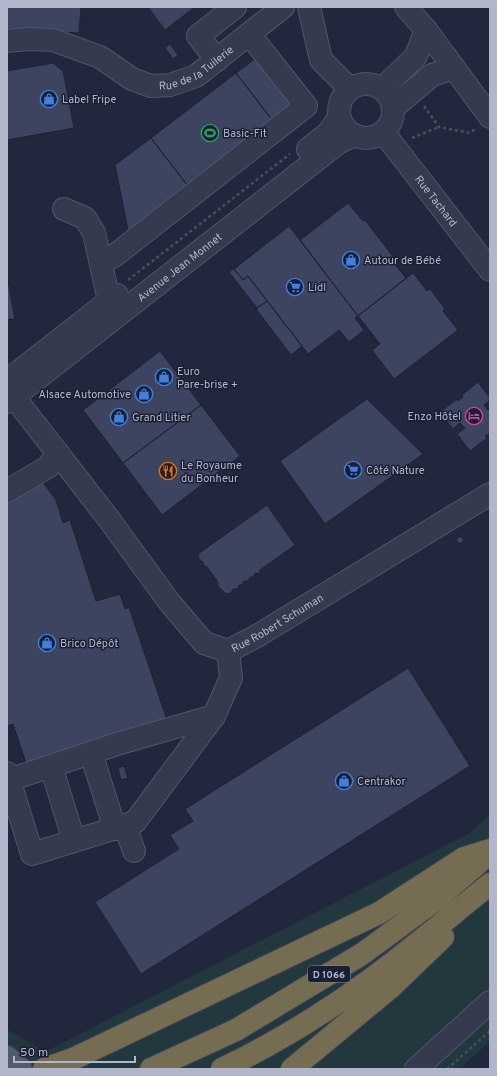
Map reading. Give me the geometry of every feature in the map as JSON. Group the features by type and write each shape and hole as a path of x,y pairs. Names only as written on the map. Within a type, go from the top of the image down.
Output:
{"highway":[{"path":"44,1069 73,1059 379,913 464,858 490,851"},
{"name":"D 1066","path":"151,1069 236,1030 362,954 437,899 490,851"},
{"name":"D 1066","path":"222,1069 249,1056 324,1012 379,972 490,884"},
{"path":"292,1069 390,988 490,891"}],"main road":[{"path":"7,1057 21,1069"}],"street":[{"path":"217,60 198,36 235,7"},
{"name":"Rue de la Tuilerie","path":"7,41 28,39 53,40 100,57 132,79 151,86 170,85 196,76 283,7"},
{"path":"309,7 321,60 350,88"},
{"path":"406,7 426,30 490,116"},
{"path":"382,89 416,56 426,30"},
{"path":"101,263 114,256 306,106 248,34"},
{"path":"393,108 432,75 454,68"},
{"path":"366,83 382,89 391,100 393,108 389,125 383,132 369,138 354,135 347,131 339,118 340,101 350,88 357,84 366,83"},
{"name":"Avenue Jean Monnet","path":"9,393 113,302 328,133 339,118"},
{"name":"Rue Tachard","path":"383,132 487,261"},
{"name":"Avenue Jean Monnet","path":"113,302 338,143 354,135"},
{"path":"64,209 85,218 94,233 101,263 113,302"},
{"name":"Rue Robert Schuman","path":"9,393 58,453 170,603 204,643 228,651 257,636 490,494"},
{"path":"7,491 48,467 58,453"},
{"path":"214,716 51,766 8,777 32,854 135,822 214,716 231,678 228,651"},
{"path":"91,753 120,827 134,851"},
{"path":"51,766 74,841"},
{"path":"416,1069 490,1002"}],"path":[{"path":"422,104 439,127"},
{"path":"406,141 439,127 470,133 490,116"},
{"path":"113,302 292,152"},
{"path":"447,1069 490,1031"}],"shaded area":[{"path":"490,814 490,1041 459,1069 7,1069 7,1029 45,1052 470,833"}],"building":[{"path":"7,7 81,7 79,33 7,29"},
{"path":"148,7 195,7 165,30"},
{"path":"170,44 178,55 173,59 165,48"},
{"path":"256,58 293,106 273,121 236,73"},
{"path":"53,63 63,71 74,128 7,140 7,71"},
{"path":"236,73 273,121 188,186 151,138"},
{"path":"151,138 188,186 129,235 115,165"},
{"path":"348,203 363,221 365,220 395,259 392,261 406,278 358,316 300,240"},
{"path":"289,226 358,316 355,318 364,330 349,342 339,330 308,354 248,276 243,280 234,269"},
{"path":"239,265 234,269 243,280 248,276 267,301 257,308 229,272"},
{"path":"413,273 427,291 430,289 445,309 443,311 458,330 394,379 372,350 380,344 358,316"},
{"path":"7,276 15,319 7,320"},
{"path":"267,301 302,346 291,355 256,309"},
{"path":"160,351 201,405 123,463 83,410"},
{"path":"478,382 490,398 490,400 484,405 488,410 490,409 490,433 485,436 487,438 470,451 457,434 465,428 460,423 453,429 440,412 457,399 458,401 463,397 462,395"},
{"path":"367,399 423,454 325,524 280,461"},
{"path":"201,405 240,456 162,515 123,463"},
{"path":"42,481 56,500 63,523 70,520 96,601 120,594 125,609 129,607 167,720 27,766 13,724 7,726 7,501"},
{"path":"267,505 295,545 260,570 259,574 255,573 254,577 250,577 248,581 244,581 242,585 239,585 238,589 233,589 231,593 226,594 218,586 218,582 207,567 199,560 198,554"},
{"path":"461,536 464,541 459,544 456,539"},
{"path":"408,668 470,766 141,974 95,902 179,849 170,835 193,821 185,809"},
{"path":"124,766 128,778 121,780 118,768"}],"place":[{"name":"Label Fripe","path":"49,99"},
{"name":"Basic-Fit","path":"210,133"},
{"name":"Autour de Bébé","path":"351,260"},
{"name":"Lidl","path":"295,287"},
{"name":"Euro Pare-brise +","path":"164,377"},
{"name":"Alsace Automotive","path":"144,394"},
{"name":"Enzo Hôtel","path":"474,416"},
{"name":"Grand Litier","path":"119,417"},
{"name":"Côté Nature","path":"353,470"},
{"name":"Le Royaume du Bonheur","path":"168,471"},
{"name":"Brico Dépôt","path":"47,643"},
{"name":"Centrakor","path":"344,781"}]}
